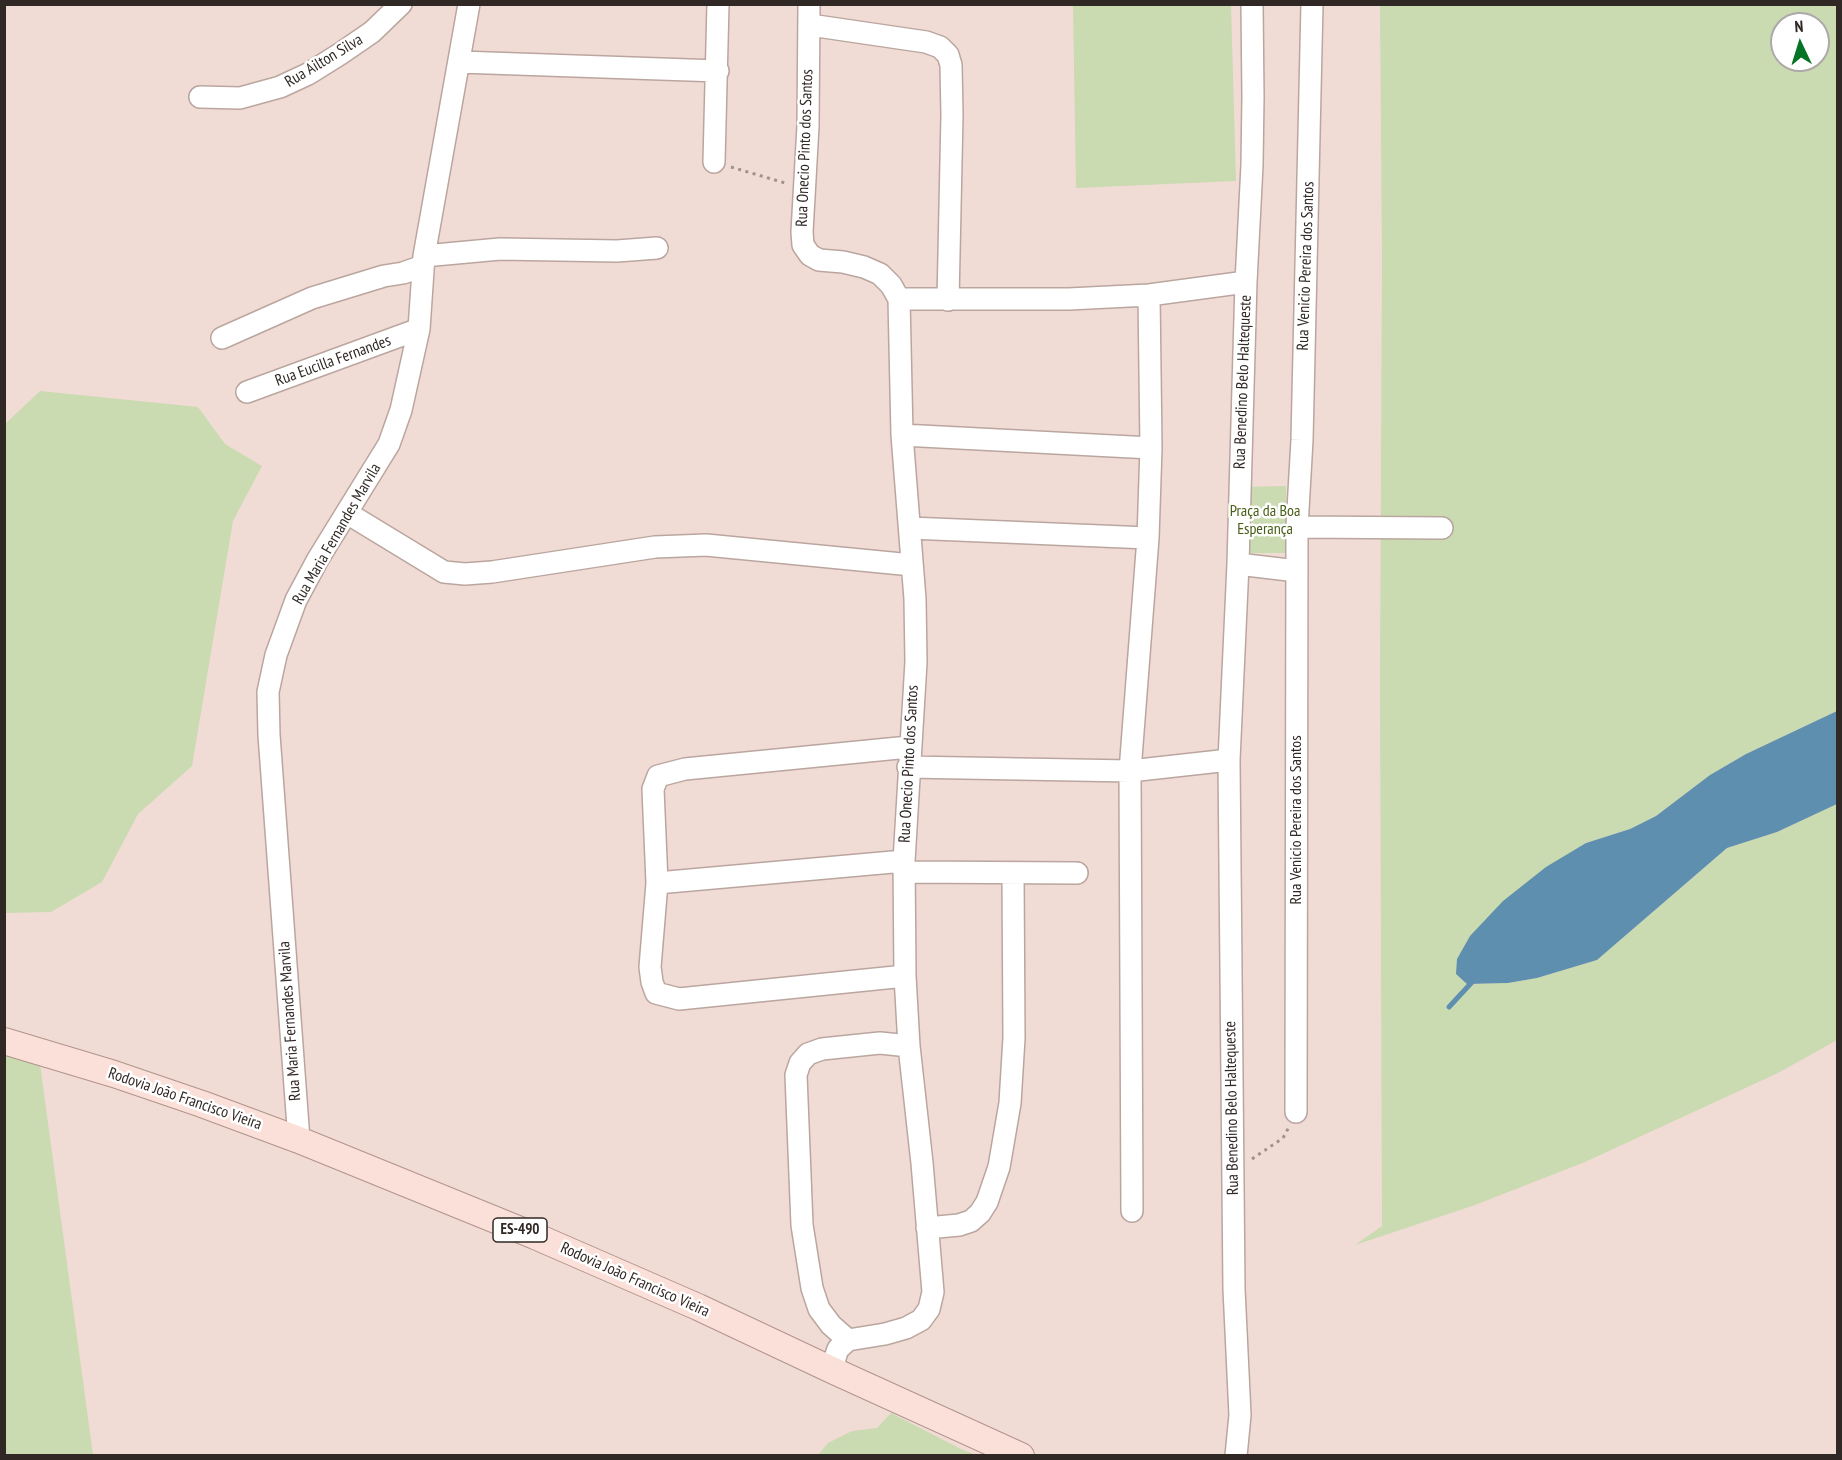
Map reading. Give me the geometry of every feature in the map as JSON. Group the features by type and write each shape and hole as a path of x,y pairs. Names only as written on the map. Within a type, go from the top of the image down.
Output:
{"main road":[{"name":"Rodovia João Francisco Vieira","path":"4,1041 114,1074 300,1140 535,1236 698,1307 1021,1455"}],"street":[{"name":"Rua Ailton Silva","path":"200,97 240,98 280,87 308,74 372,32 401,4"},
{"name":"Rua Maria Fernandes Marvila","path":"300,1140 268,735 268,692 276,655 297,600 318,559 388,444 401,410 419,329 424,261 469,4"},
{"path":"714,162 718,4"},
{"name":"Rua Benedino Belo Haltequeste","path":"1236,1455 1239,1415 1232,1167 1229,760 1238,564 1252,131 1252,4"},
{"name":"Rua Venicio Pereira dos Santos","path":"1296,1112 1297,527 1302,440 1312,4"},
{"path":"809,15 926,42 940,47 948,55 951,65 952,115 948,300"},
{"name":"Rua Onecio Pinto dos Santos","path":"809,15 801,232 803,245 810,255 819,260 843,262 880,274 891,285 899,299 902,435 910,528 916,662 904,866 905,976 909,1046 933,1292 929,1309 921,1320 906,1328 885,1334 848,1340"},
{"path":"460,62 717,71"},
{"path":"222,338 312,298 384,276 403,273 424,261 500,249 617,251 657,248"},
{"path":"899,299 1069,299 1149,295 1246,282"},
{"path":"1132,1211 1130,771 1148,538 1151,448 1149,295"},
{"name":"Rua Eucilla Fernandes","path":"247,392 419,329"},
{"path":"902,435 1151,448"},
{"path":"347,513 444,572 465,574 492,573 655,547 706,545 912,565"},
{"path":"1297,527 1442,528"},
{"path":"910,528 1148,538"},
{"path":"1238,564 1297,571"},
{"path":"905,976 679,999 656,993 650,967 657,883 653,789 658,776 685,769 909,757 1130,771 1229,760"},
{"path":"657,883 904,866 1013,874 1077,873"},
{"path":"927,1228 959,1226 971,1221 987,1202 999,1167 1010,1103 1014,1038 1013,874"},
{"path":"834,1371 838,1349 848,1340 831,1325 819,1309 812,1288 802,1225 796,1075 800,1063 808,1054 822,1048 880,1043 909,1046"}],"path":[{"path":"714,162 804,188"},
{"path":"1232,1167 1256,1158 1283,1138 1296,1112"}],"green space":[{"path":"1073,5 1231,5 1236,181 1076,188"},
{"path":"1380,5 1837,5 1837,711 1746,754 1710,775 1656,816 1630,829 1586,843 1467,984 1508,983 1537,978 1597,960 1727,848 1777,832 1837,804 1837,1040 1778,1073 1585,1162 1475,1205 1355,1245 1382,1226 1380,682 1382,259"},
{"path":"40,391 198,407 225,444 262,466 233,521 192,766 138,814 102,882 51,912 5,913 5,424"},
{"name":"Praça da Boa Esperança","path":"1286,486 1286,553 1243,553 1244,487"},
{"path":"4,1053 40,1064 93,1455 5,1455"},
{"path":"891,1413 976,1455 818,1455 828,1443 852,1431 877,1428"}],"water":[{"path":"1837,711 1837,804 1777,832 1727,848 1597,960 1537,978 1508,983 1467,984 1456,974 1457,959 1470,936 1503,901 1546,867 1586,843 1630,829 1656,816 1710,775 1746,754"}],"waterway":[{"path":"1449,1007 1474,980"}]}
